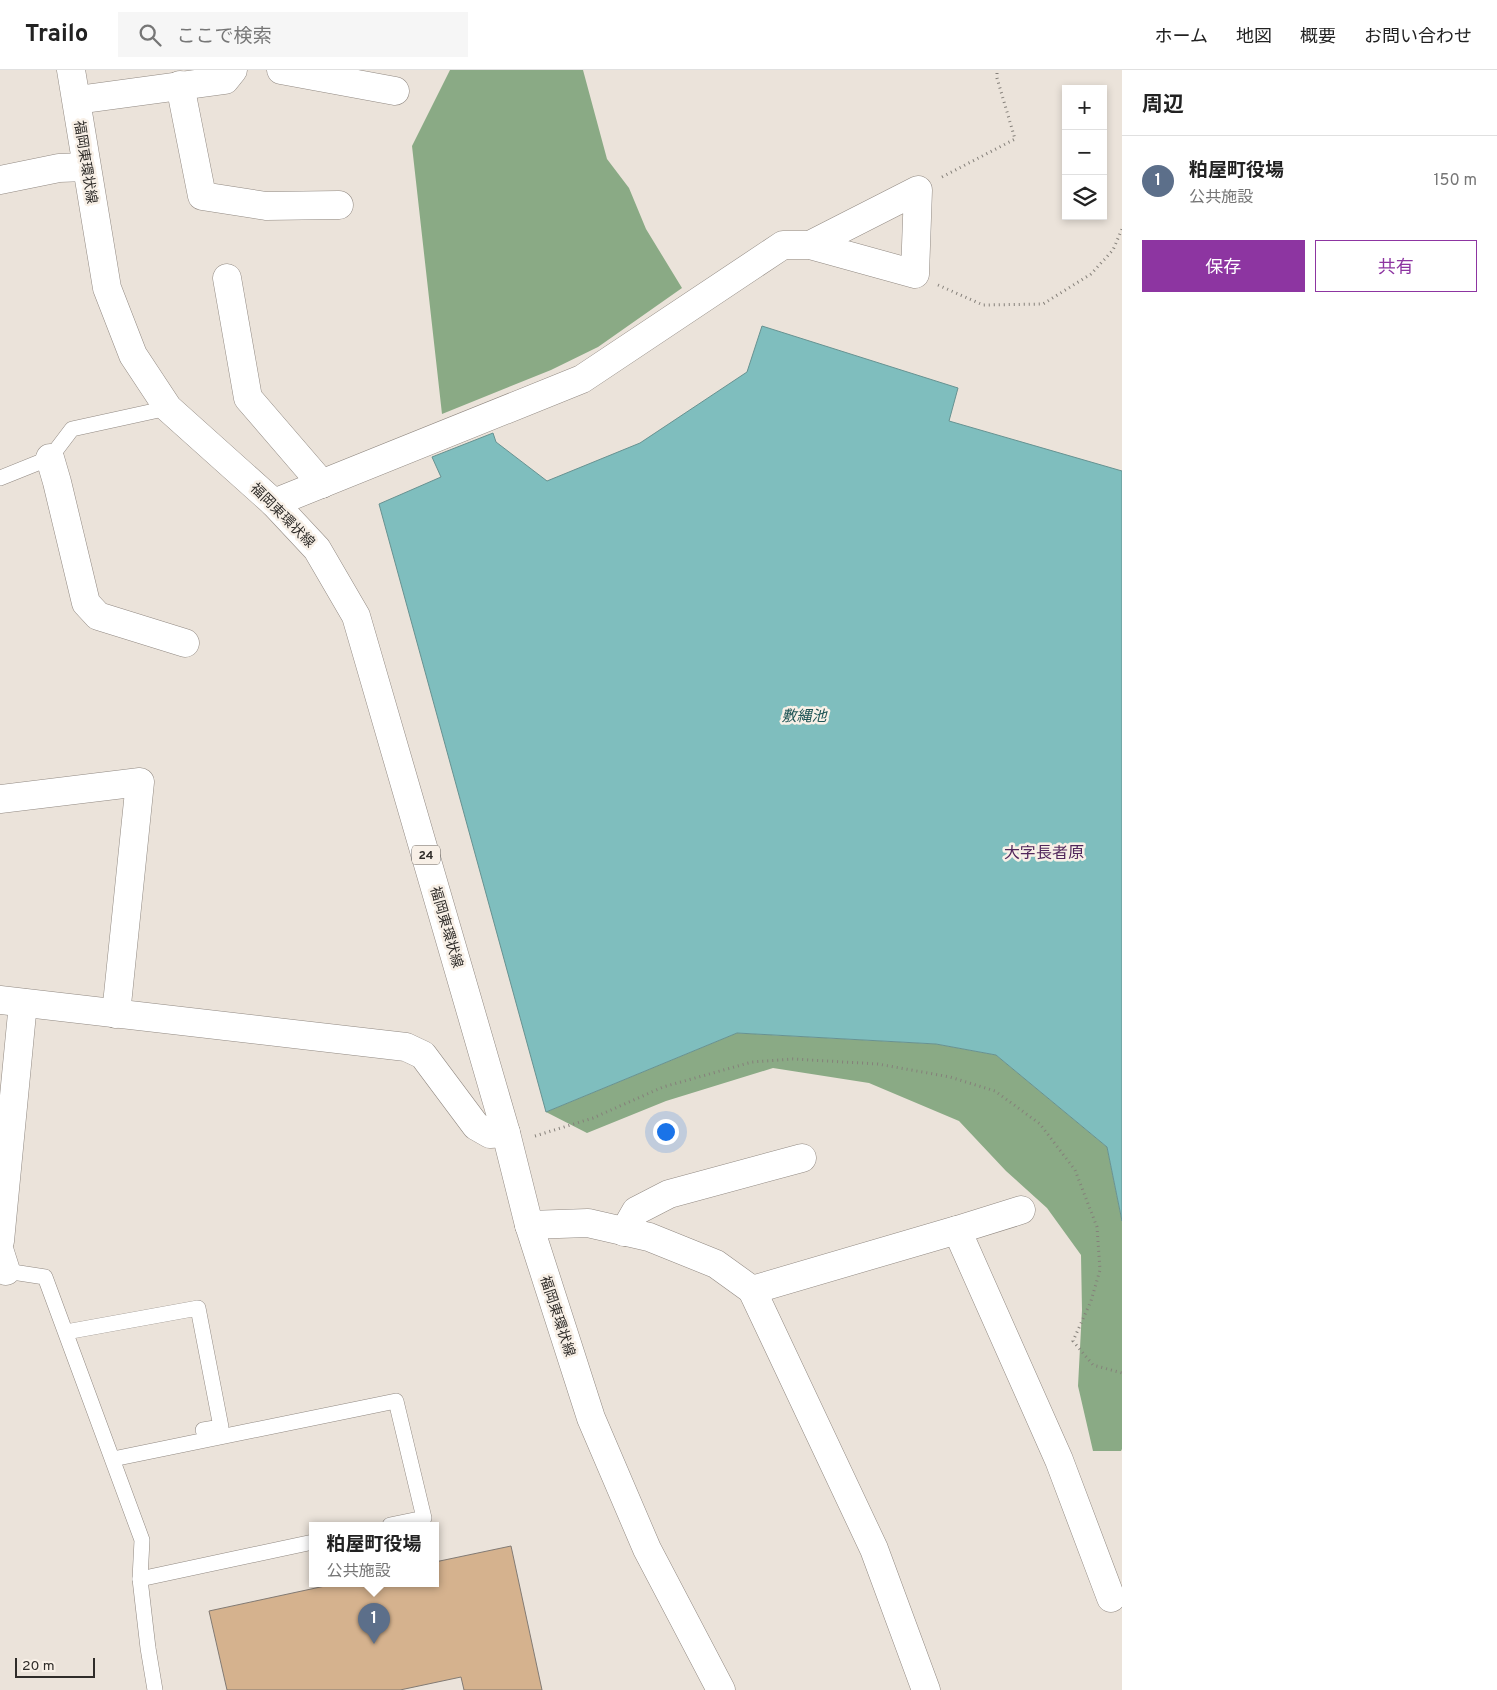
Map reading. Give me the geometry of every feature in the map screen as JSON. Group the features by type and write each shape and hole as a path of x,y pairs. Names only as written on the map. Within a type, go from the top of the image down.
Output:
{"street":[{"name":"福岡東環状線","path":"71,70 107,288 133,355 168,408 274,503 317,549 356,616 507,1139 529,1225 591,1418 647,1549 721,1690"},
{"path":"77,100 225,80 232,70"},
{"path":"281,70 396,91"},
{"path":"180,85 202,196 266,206 340,205"},
{"path":"0,180 59,168 86,167"},
{"path":"274,503 582,379 783,245 810,245 915,274 918,190 810,245"},
{"path":"227,278 248,398 322,484"},
{"path":"50,458 86,603 98,616 185,643"},
{"path":"0,799 140,782 116,1014"},
{"path":"0,1241 12,1002 406,1046 424,1055 476,1126 490,1134 507,1139"},
{"path":"624,1232 636,1211 669,1194 802,1158"},
{"path":"752,1290 1021,1210"},
{"path":"529,1225 588,1223 648,1238 716,1264 752,1290 874,1549 926,1690"},
{"path":"957,1230 1059,1460 1111,1598"}],"lane":[{"path":"0,478 50,458 72,429 168,408"},
{"path":"3,1262 45,1277 142,1540 140,1579 148,1648 156,1690"},
{"path":"66,1332 198,1308 221,1427 111,1454"},
{"path":"111,1454 396,1401 424,1518 405,1522"},
{"path":"140,1579 309,1543"}],"path":[{"path":"918,190 1015,139 998,78 998,70"},
{"path":"915,274 983,305 1043,304 1091,274 1113,250 1122,229"},
{"path":"507,1139 593,1118 663,1087 752,1062 793,1059 878,1064 950,1077 995,1091 1040,1124 1075,1170 1097,1227 1100,1270 1091,1301 1073,1340 1093,1365 1122,1373"}],"green space":[{"path":"450,70 583,70 607,159 629,188 646,229 682,288 598,347 551,370 442,414 412,146"},
{"path":"737,1033 936,1044 996,1055 1107,1147 1122,1221 1121,1451 1093,1451 1078,1386 1082,1310 1081,1255 1047,1208 1006,1171 959,1121 869,1083 773,1068 666,1101 587,1133 546,1112"}],"water":[{"name":"敷縄池","path":"762,326 958,388 949,421 1122,471 1122,1221 1107,1147 996,1055 936,1044 737,1033 546,1112 379,504 441,477 432,457 493,433 496,442 547,481 640,443 747,372"}],"building":[{"path":"511,1546 542,1690 464,1690 461,1677 400,1690 227,1690 209,1611 320,1587 439,1587 439,1561"}],"place":[{"name":"粕屋町役場","path":"374,1644"}],"district":[{"name":"大字長者原","path":"1044,852"}]}
